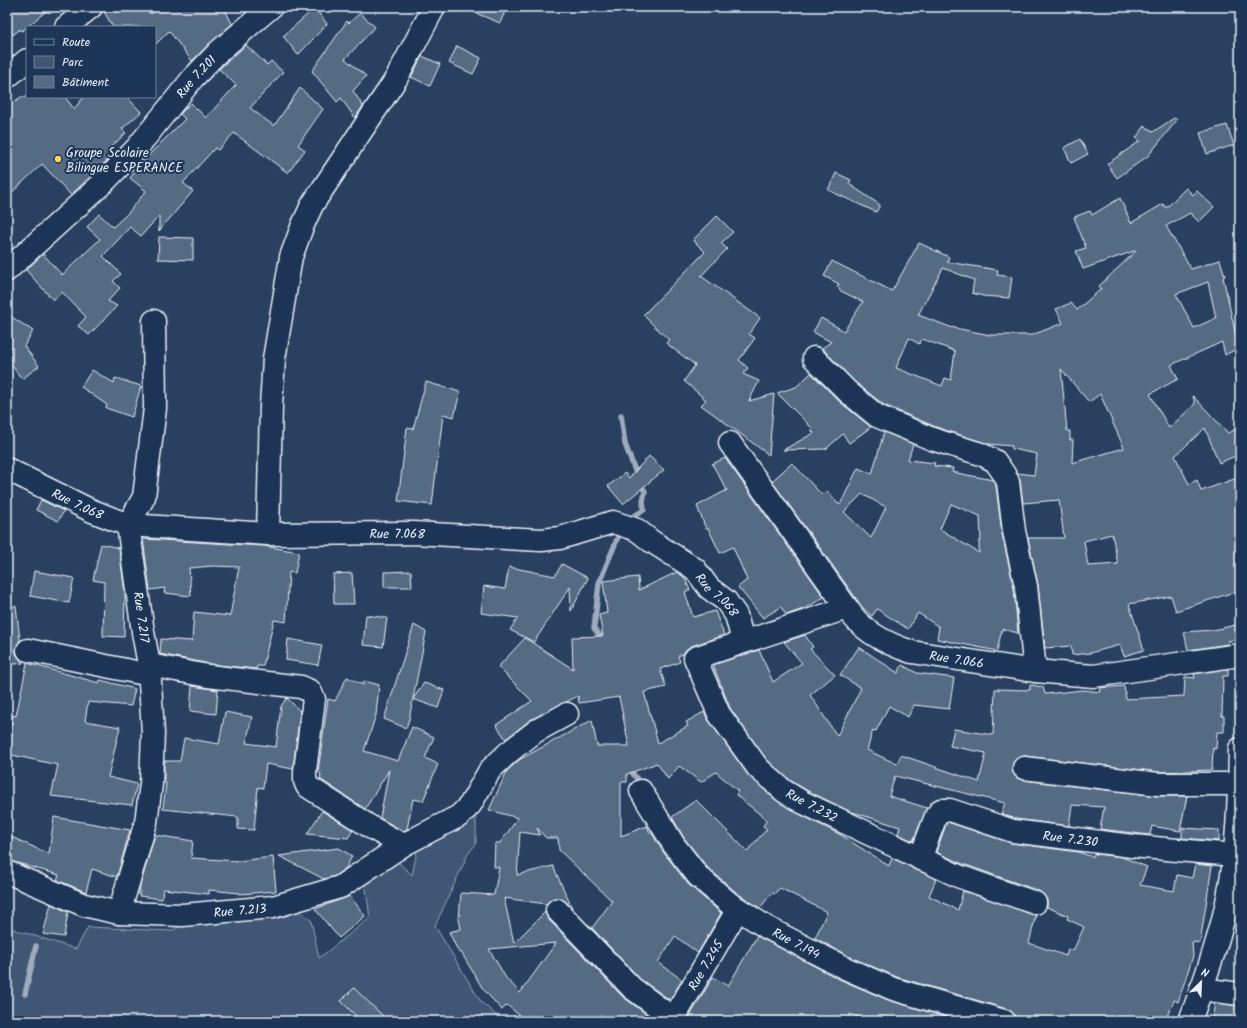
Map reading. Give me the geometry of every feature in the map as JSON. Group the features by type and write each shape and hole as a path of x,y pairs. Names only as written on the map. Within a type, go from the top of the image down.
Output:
{"street":[{"path":"67,26 91,7"},
{"name":"Rue 7.201","path":"7,270 105,181 136,149 193,78 218,52 271,7"},
{"path":"268,534 271,406 274,359 291,257 312,204 396,79 433,9"},
{"path":"7,78 26,61"},
{"path":"128,524 144,497 155,408 154,321"},
{"path":"814,358 848,392 876,416 932,439 981,454 995,461 1008,482 1014,531 1026,586 1035,671"},
{"name":"Rue 7.066","path":"730,443 852,617 865,629 897,648 912,652 1035,671 1074,675 1110,675 1240,655"},
{"name":"Rue 7.068","path":"7,469 90,510 128,524 154,528 268,534 413,533 541,540 560,538 613,522 637,530 651,541 695,569 709,588 726,601 736,615 743,641"},
{"name":"Rue 7.217","path":"119,913 146,822 151,784 153,733 150,670 143,632 128,524"},
{"path":"743,641 847,608"},
{"name":"Rue 7.232","path":"743,641 695,658 719,714 758,768 784,790 802,802 958,876 1035,903"},
{"path":"28,650 150,670 301,687 310,691 314,699 305,771 305,781 307,786 372,828 403,845"},
{"name":"Rue 7.213","path":"7,872 84,905 119,913 183,915 273,907 340,887 403,845 459,816 470,805 490,770 509,752 536,731 567,714"},
{"path":"1190,1021 1215,947 1229,893 1238,829 1240,749"},
{"path":"1024,768 1158,784 1239,784"},
{"name":"Rue 7.194","path":"641,791 674,845 694,871 738,909 766,927 845,968 893,989 1004,1021"},
{"name":"Rue 7.230","path":"920,858 936,816 941,810 950,810 1013,831 1132,846 1234,855"},
{"name":"Rue 7.245","path":"673,1020 738,909"},
{"path":"557,910 632,988 673,1020"},
{"path":"1201,990 1240,994"}],"green space":[{"path":"476,817 476,844 468,854 435,926 481,1002 503,1021 7,1021 7,933 13,929 76,949 88,927 171,931 198,917 261,919 293,906 311,920 319,958 370,918 365,883 374,870 398,862 412,875 419,841"}],"building":[{"path":"7,7 51,7 28,26 26,26 22,31 20,29 13,35 7,27"},
{"path":"103,7 146,7 151,14 161,7 224,7 232,24 192,61 169,31 156,44 156,26 112,26 103,10"},
{"path":"461,7 507,7 500,23"},
{"path":"315,8 327,24 298,55 283,36"},
{"path":"360,13 375,27 345,59 366,76 353,91 363,106 355,118 341,98 337,102 312,71 347,21 349,23"},
{"path":"246,45 267,65 271,61 283,72 250,108 274,126 300,88 323,109 298,145 305,150 288,173 234,133 218,150 215,148 183,183 193,191 159,231 159,216 141,236 130,227 103,256 121,274 113,281 120,288 108,301 117,306 89,335 78,326 86,317 62,292 53,300 26,270 43,254 62,275 100,239 87,227 99,214 113,227 128,213 146,191 130,178 146,158 185,119 180,114 191,103 206,118 236,85 219,69"},
{"path":"457,46 481,58 473,74 449,63"},
{"path":"422,56 440,64 430,86 411,77"},
{"path":"21,97 66,98 74,109 83,98 128,98 141,112 122,129 126,133 111,147 116,152 71,195 42,164 7,197 7,107"},
{"path":"1174,118 1177,120 1148,156 1117,178 1107,164 1140,141 1136,138 1145,126 1153,132"},
{"path":"1227,125 1234,145 1207,154 1200,133"},
{"path":"1080,139 1088,154 1071,163 1064,148"},
{"path":"836,173 851,180 849,184 880,205 876,212 828,190"},
{"path":"1186,188 1193,195 1197,191 1214,207 1199,222 1190,213 1166,226 1191,269 1220,260 1225,276 1223,277 1236,336 1240,335 1240,347 1225,355 1222,342 1171,365 1178,379 1150,394 1169,428 1195,404 1193,396 1228,433 1236,429 1240,439 1240,454 1219,463 1205,428 1175,456 1189,484 1197,480 1201,491 1240,477 1240,590 1176,611 1171,596 1129,604 1144,650 1124,656 1120,645 1090,653 1072,655 1071,646 1045,648 1038,585 1028,538 1064,538 1059,500 1023,503 1020,480 1017,473 1034,475 1037,454 1012,449 1012,446 988,444 936,427 884,405 856,383 822,348 831,342 813,332 821,318 844,331 863,302 839,290 840,288 837,287 839,284 824,276 832,261 892,291 919,243 949,257 947,262 998,270 997,275 1012,277 1009,298 983,296 972,293 974,280 943,268 918,315 950,327 990,335 1032,335 1063,323 1056,309 1071,303 1077,310 1101,289 1099,286 1137,250 1083,269 1076,251 1086,248 1074,217 1090,211 1092,215 1120,198 1131,223 1163,204 1166,208","holes":["1208,282 1216,318 1194,328 1176,294","909,338 919,344 922,339 955,351 951,380 945,378 942,386 896,368","1061,369 1089,402 1100,394 1124,448 1072,463 1073,440 1070,440 1070,431 1067,431","1112,534 1118,564 1088,566 1084,541"]},
{"path":"717,216 733,232 721,243 727,249 701,276 760,318 749,334 755,338 739,360 748,368 743,374 759,381 749,401 774,394 769,455 701,405 706,400 684,381 695,365 666,343 669,340 643,315 705,252 693,240"},
{"path":"159,237 193,238 193,260 158,259"},
{"path":"7,314 33,331 24,346 39,366 22,379 7,359"},
{"path":"92,370 114,383 115,378 141,386 132,417 106,408 107,405 81,387"},
{"path":"811,373 840,402 871,427 849,443 843,434 826,449 783,450 814,433 811,430 813,429 777,393 796,387"},
{"path":"426,382 460,392 454,417 443,414 432,505 398,501 407,428 413,429"},
{"path":"884,432 913,444 908,460 935,463 934,466 953,468 952,472 993,480 996,486 1002,534 1014,588 1018,633 1002,629 997,651 937,639 939,627 918,613 908,629 877,609 872,616 863,608 772,481 792,463 822,495 826,491 840,505 858,468 872,474","holes":["862,494 886,507 871,538 844,512","951,504 980,516 981,541 979,541 979,553 940,529"]},
{"path":"649,456 664,470 623,504 608,486 625,473 629,478"},
{"path":"725,458 824,597 806,608 786,615 781,607 763,618 738,587 747,580 733,547 720,553 708,528 706,529 697,506 727,490 712,464"},
{"path":"41,500 64,511 58,521 36,510"},
{"path":"143,539 264,546 299,552 295,573 289,572 286,622 274,620 263,666 257,666 256,669 210,664 160,654 161,639 192,641 194,612 230,616 239,567 213,566 189,568 191,596 164,593 165,588 150,590"},
{"path":"101,544 119,548 125,593 124,637 103,636 104,582 93,580"},
{"path":"562,564 588,578 571,611 570,587 534,642 510,630 518,618 481,613 484,586 505,589 509,567 555,576"},
{"path":"34,571 74,578 69,603 30,596"},
{"path":"411,571 412,587 384,587 384,572"},
{"path":"677,572 684,577 690,590 685,592 693,617 715,611 724,635 691,646 683,654 678,656 680,662 660,669 666,687 644,692 658,743 688,726 686,722 704,712 748,775 776,800 797,813 839,834 889,866 892,858 936,879 929,896 958,910 963,891 1036,915 1029,943 1066,956 1068,949 1073,951 1084,927 1067,919 1068,916 1047,907 1047,900 1039,891 963,864 936,852 947,822 1011,843 1078,852 1093,857 1094,854 1122,857 1147,867 1140,885 1174,891 1177,875 1192,878 1195,864 1212,866 1200,943 1192,942 1193,956 1178,1002 1174,1000 1165,1021 1016,1021 1013,1013 1007,1009 897,977 850,957 815,938 827,912 780,888 774,894 772,893 760,908 737,893 707,867 684,838 672,817 696,800 747,851 767,829 763,826 767,820 736,795 738,791 716,772 701,782 679,766 668,779 657,763 627,774 627,782 621,782 621,836 647,826 664,853 688,884 721,913 698,953 675,936 658,962 682,980 670,1000 640,979 592,928 612,901 559,850 558,838 546,838 537,828 540,835 520,832 517,875 553,866 572,908 560,898 554,898 546,904 504,898 514,943 545,912 548,919 623,997 656,1021 526,1021 507,1005 502,1010 483,989 461,952 459,953 449,932 461,929 459,919 461,893 494,895 499,867 494,867 495,843 500,843 518,818 489,810 507,771 519,760 592,720 597,746 629,746 619,697 579,703 578,696 530,720 506,739 496,725 532,701 498,667 525,638 573,669 572,637 603,636 599,615 607,613 603,581 638,577 639,590","holes":["556,943 520,993 506,978 489,949"]},
{"path":"352,573 354,604 334,604 333,574"},
{"path":"16,606 20,640 16,647 16,654 23,663 7,665 7,607"},
{"path":"366,615 387,618 383,647 363,645"},
{"path":"1240,624 1240,639 1228,641 1228,644 1188,650 1184,632 1213,630"},
{"path":"414,625 426,632 406,728 384,719"},
{"path":"805,635 813,647 810,649 835,675 810,695 837,736 861,688 840,675 859,647 898,673 902,665 917,673 954,678 949,709 914,705 908,717 889,706 876,731 873,730 867,750 897,764 901,755 979,782 986,753 950,746 954,729 993,735 995,689 1030,690 1030,685 1043,687 1045,694 1083,690 1100,692 1099,688 1124,686 1126,699 1184,696 1185,677 1195,678 1194,674 1228,669 1228,676 1223,676 1222,716 1224,716 1224,732 1217,732 1216,749 1213,748 1212,770 1159,772 1025,756 1019,757 1014,761 1012,767 1013,773 1017,778 1023,780 1157,796 1187,796 1180,831 1152,826 1150,835 1100,829 1104,807 1072,805 1069,826 1016,819 1001,814 1005,803 895,776 889,796 927,808 913,841 898,834 900,827 849,811 791,781 767,760 730,708 713,665 759,650 773,682 802,663 784,642"},
{"path":"288,639 322,645 318,665 286,660"},
{"path":"27,663 99,683 100,680 135,689 131,706 88,702 85,721 120,727 108,777 137,784 132,805 51,796 58,765 7,754 7,744 13,715 16,716"},
{"path":"347,677 363,685 364,681 379,685 376,715 364,751 398,761 412,727 434,737 425,758 438,764 423,801 413,799 407,829 403,831 380,818 389,770 365,809 320,779 321,774 318,772 328,699 335,701"},
{"path":"424,683 444,690 438,708 413,699"},
{"path":"192,686 218,690 216,714 190,711"},
{"path":"287,698 300,711 293,769 266,764 263,788 258,787 254,830 238,829 238,817 163,809 166,783 164,783 164,761 180,761 184,738 219,744 225,712 252,717 246,743 276,747 281,706"},
{"path":"322,811 353,830 348,838 307,834"},
{"path":"54,817 130,830 117,877 92,869 86,892 57,880 59,875 7,860 7,835 49,854"},
{"path":"1182,828 1219,830 1219,841 1182,838"},
{"path":"155,835 193,841 191,858 238,861 273,857 276,891 240,894 209,890 209,894 163,889 162,899 139,896 140,886"},
{"path":"339,848 352,856 346,868 335,876 324,879 279,856"},
{"path":"350,896 365,916 339,938 315,909"},
{"path":"51,904 68,912 64,937 43,934"},
{"path":"757,936 839,979 888,1000 959,1021 868,1021 850,1014 848,1021 687,1021 713,977 728,986"},
{"path":"354,988 388,1021 361,1021 341,1001"},
{"path":"1215,1003 1240,1006 1240,1021 1212,1021"}],"waterway":[{"path":"621,415 625,444 640,484 645,491 643,501 644,510 627,520"},
{"path":"607,637 600,636 594,628 599,583 618,537"},
{"path":"629,768 641,785"},
{"path":"25,994 36,946"}],"place":[{"name":"Groupe Scolaire Bilingue ESPERANCE","path":"58,159"}]}
